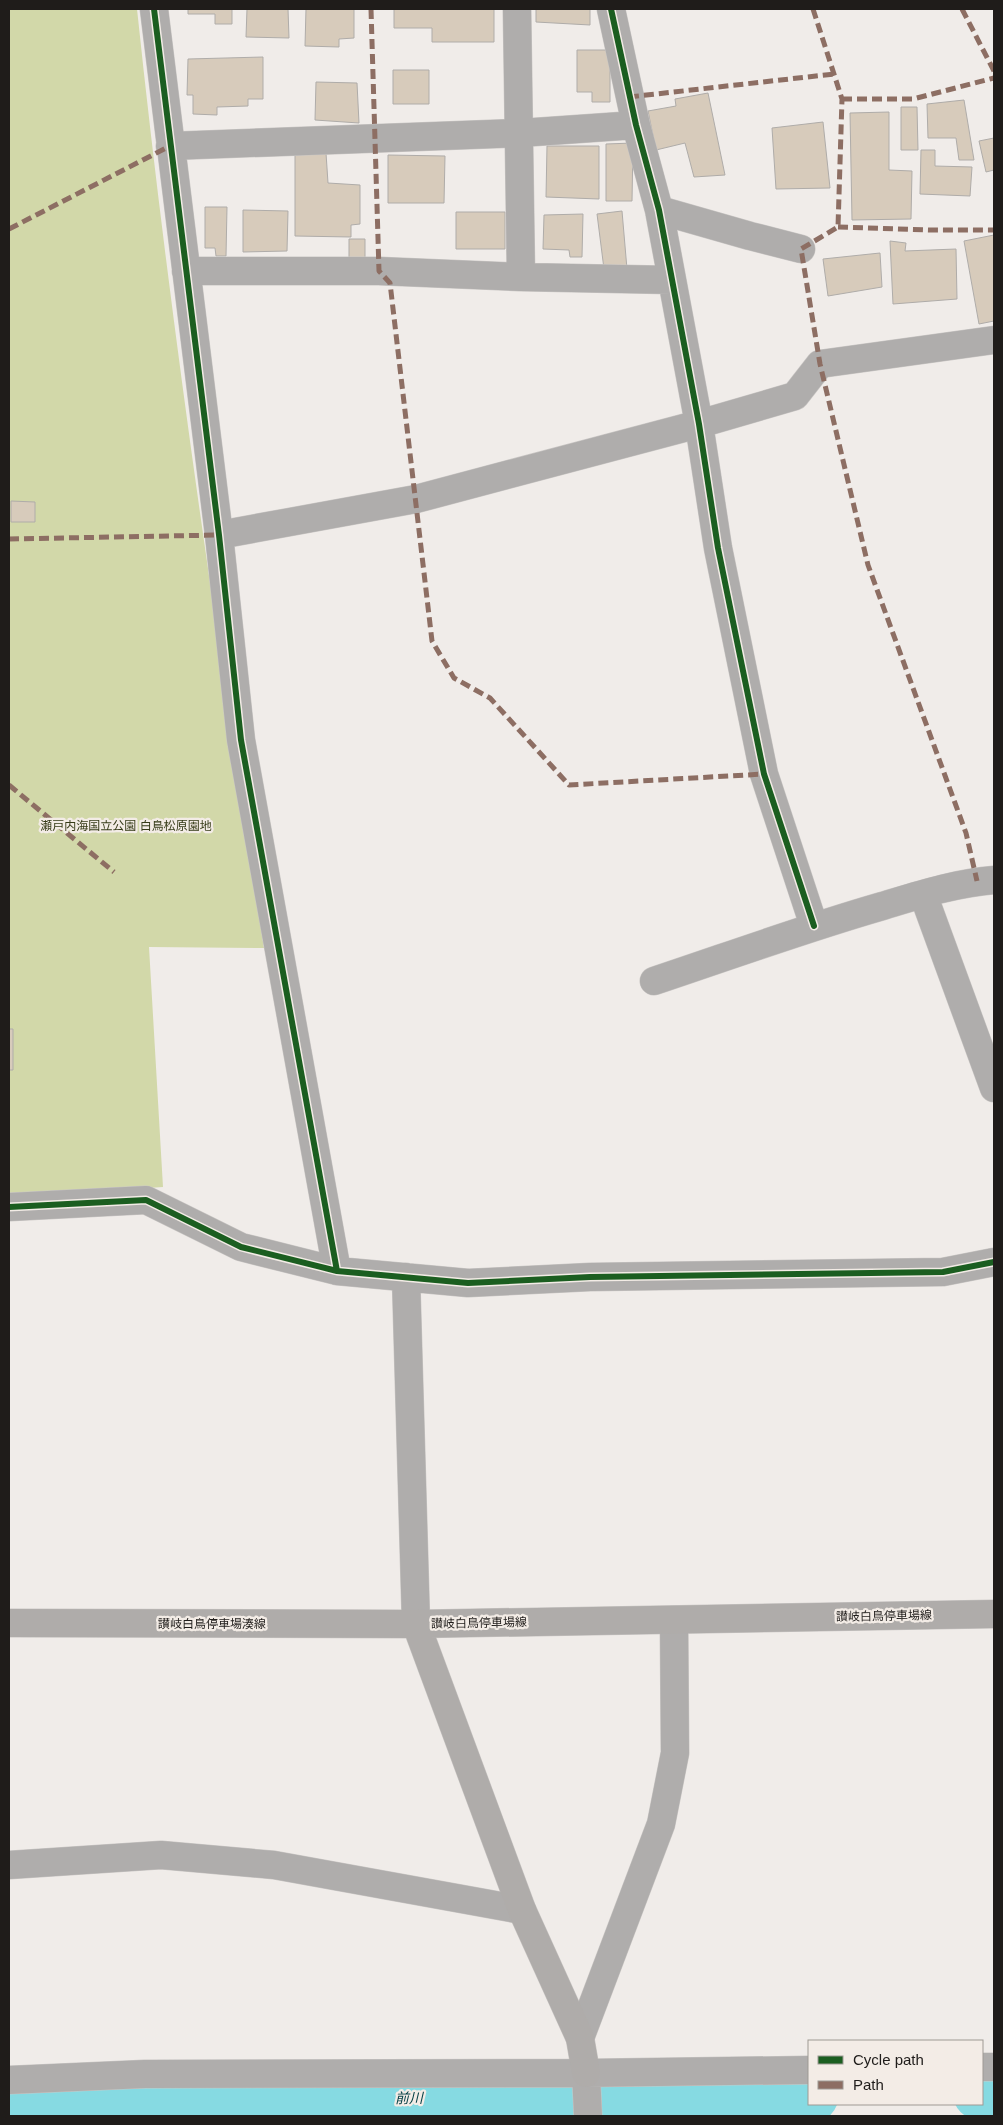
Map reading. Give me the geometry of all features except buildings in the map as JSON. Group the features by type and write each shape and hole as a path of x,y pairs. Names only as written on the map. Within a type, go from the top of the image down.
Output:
{"main road":[{"name":"讃岐白鳥停車場線","path":"586,2081 580,2038 522,1910 416,1624 994,1614"},
{"name":"讃岐白鳥停車場湊線","path":"9,1623 416,1624"}],"street":[{"path":"154,9 219,535 241,740 338,1272"},
{"path":"517,9 521,277"},
{"path":"611,9 636,125 659,210 699,424 718,548 764,774 814,926"},
{"path":"170,146 520,133 636,125"},
{"path":"659,210 800,249"},
{"path":"186,271 379,271 521,277 672,280"},
{"path":"219,535 416,499 699,424 794,396 820,364 994,340"},
{"path":"654,981 814,926 923,894 977,881 994,880"},
{"path":"923,894 994,1088"},
{"path":"9,1206 146,1200 241,1247 338,1272 468,1282 590,1277 943,1272 994,1262"},
{"path":"406,1277 416,1624"},
{"path":"580,2038 660,1824 675,1753 674,1620"},
{"path":"9,1865 161,1855 255,1863 522,1910"},
{"path":"9,2080 155,2074 586,2081 808,2070"},
{"path":"586,2081 588,2116"}],"green space":[{"name":"瀬戸内海国立公園 白鳥松原園地","path":"9,9 137,9 179,362 264,948 149,947 163,1187 9,1197"}],"waterway":[{"name":"前川","path":"983,2091 994,2091"},
{"name":"前川","path":"9,2102 156,2099 494,2100 808,2094"}],"marked path":[{"path":"371,9 379,271 390,283 432,641 454,678 490,698 569,785 764,774"},
{"path":"813,9 842,99 838,227 801,249 820,364 868,565 966,833 977,881"},
{"path":"962,9 994,71"},
{"path":"629,97 834,74"},
{"path":"842,99 913,99 994,78"},
{"path":"9,229 170,146"},
{"path":"838,227 994,230"},
{"path":"9,539 219,535"},
{"path":"9,785 114,872"}],"cycle path":[{"path":"154,9 219,535 241,740 337,1271"},
{"path":"611,9 636,125 659,210 699,424 718,548 764,774 814,926"},
{"path":"9,1207 146,1200 241,1247 337,1271 468,1283 590,1277 943,1272 994,1262"}]}
